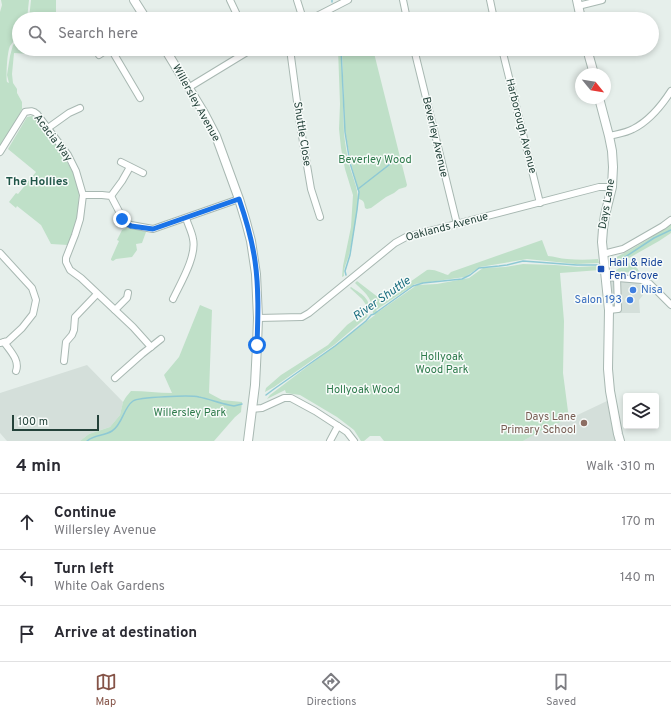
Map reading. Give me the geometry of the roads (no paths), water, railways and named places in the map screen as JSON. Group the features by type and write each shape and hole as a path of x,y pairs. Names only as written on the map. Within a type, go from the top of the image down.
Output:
{"street":[{"path":"134,0 142,12"},
{"path":"230,0 236,12"},
{"path":"297,0 301,12"},
{"path":"325,12 348,0"},
{"path":"402,0 405,12"},
{"path":"490,0 493,12"},
{"path":"578,3 602,0"},
{"path":"113,56 140,98"},
{"name":"Willersley Avenue","path":"169,56 216,136 239,199 248,228 255,261 258,318 256,370 248,441"},
{"path":"188,88 241,56"},
{"name":"Shuttle Close","path":"291,56 311,189 320,217"},
{"name":"Beverley Avenue","path":"416,56 457,224"},
{"name":"Harborough Avenue","path":"504,56 540,203"},
{"path":"590,56 593,68"},
{"path":"609,136 634,129 654,114 671,91"},
{"name":"Days Lane","path":"601,104 612,151 613,167 612,187 603,229 602,242 609,310 608,369 610,391 620,441"},
{"path":"48,128 69,113 80,108"},
{"name":"Acacia Way","path":"0,152 25,112 34,111 68,155 76,171 83,195 80,219 67,252 66,262 70,270 133,327 151,347"},
{"path":"121,162 143,173"},
{"path":"111,196 122,181 130,166"},
{"name":"Oaklands Avenue","path":"258,318 302,317 406,237 599,187 612,187"},
{"path":"83,195 111,196"},
{"path":"111,196 122,219 126,223 131,226 153,229 239,199"},
{"path":"173,299 192,257 194,248 193,239 186,218"},
{"path":"603,254 623,249 671,220"},
{"path":"1,257 32,288 36,300 31,317 8,341 2,342"},
{"path":"606,277 642,280 650,284 671,305"},
{"path":"609,310 618,309 617,277"},
{"path":"115,310 127,298 128,293"},
{"path":"64,361 66,342 74,330 75,317 97,294"},
{"path":"115,378 161,339"},
{"path":"2,342 16,360 18,366 16,371"},
{"path":"252,409 262,408 284,398 291,398 347,432 354,441"},
{"path":"330,441 338,426"}],"waterway":[{"path":"341,56 345,132 350,163 359,192 350,255 345,271 346,275"},
{"path":"358,189 394,161"},
{"name":"River Shuttle","path":"611,263 619,261 654,238 671,230"},
{"name":"River Shuttle","path":"266,395 335,346 366,321 371,315 413,286 423,283 462,279 479,268 507,265 523,261 599,265"},
{"name":"River Shuttle","path":"87,441 109,433 116,428 130,404 133,401 144,398 194,396 234,406 242,404"}],"place":[{"name":"Hail & Ride Fen Grove","path":"601,269"},
{"name":"Nisa","path":"633,290"},
{"name":"Salon 193","path":"630,300"},
{"name":"Days Lane Primary School","path":"584,423"}],"district":[{"name":"The Hollies","path":"37,182"}],"park label":[{"name":"Beverley Wood","path":"375,160"},
{"name":"Hollyoak Wood Park","path":"442,363"},
{"name":"Hollyoak Wood","path":"363,390"},
{"name":"Willersley Park","path":"190,413"}]}
